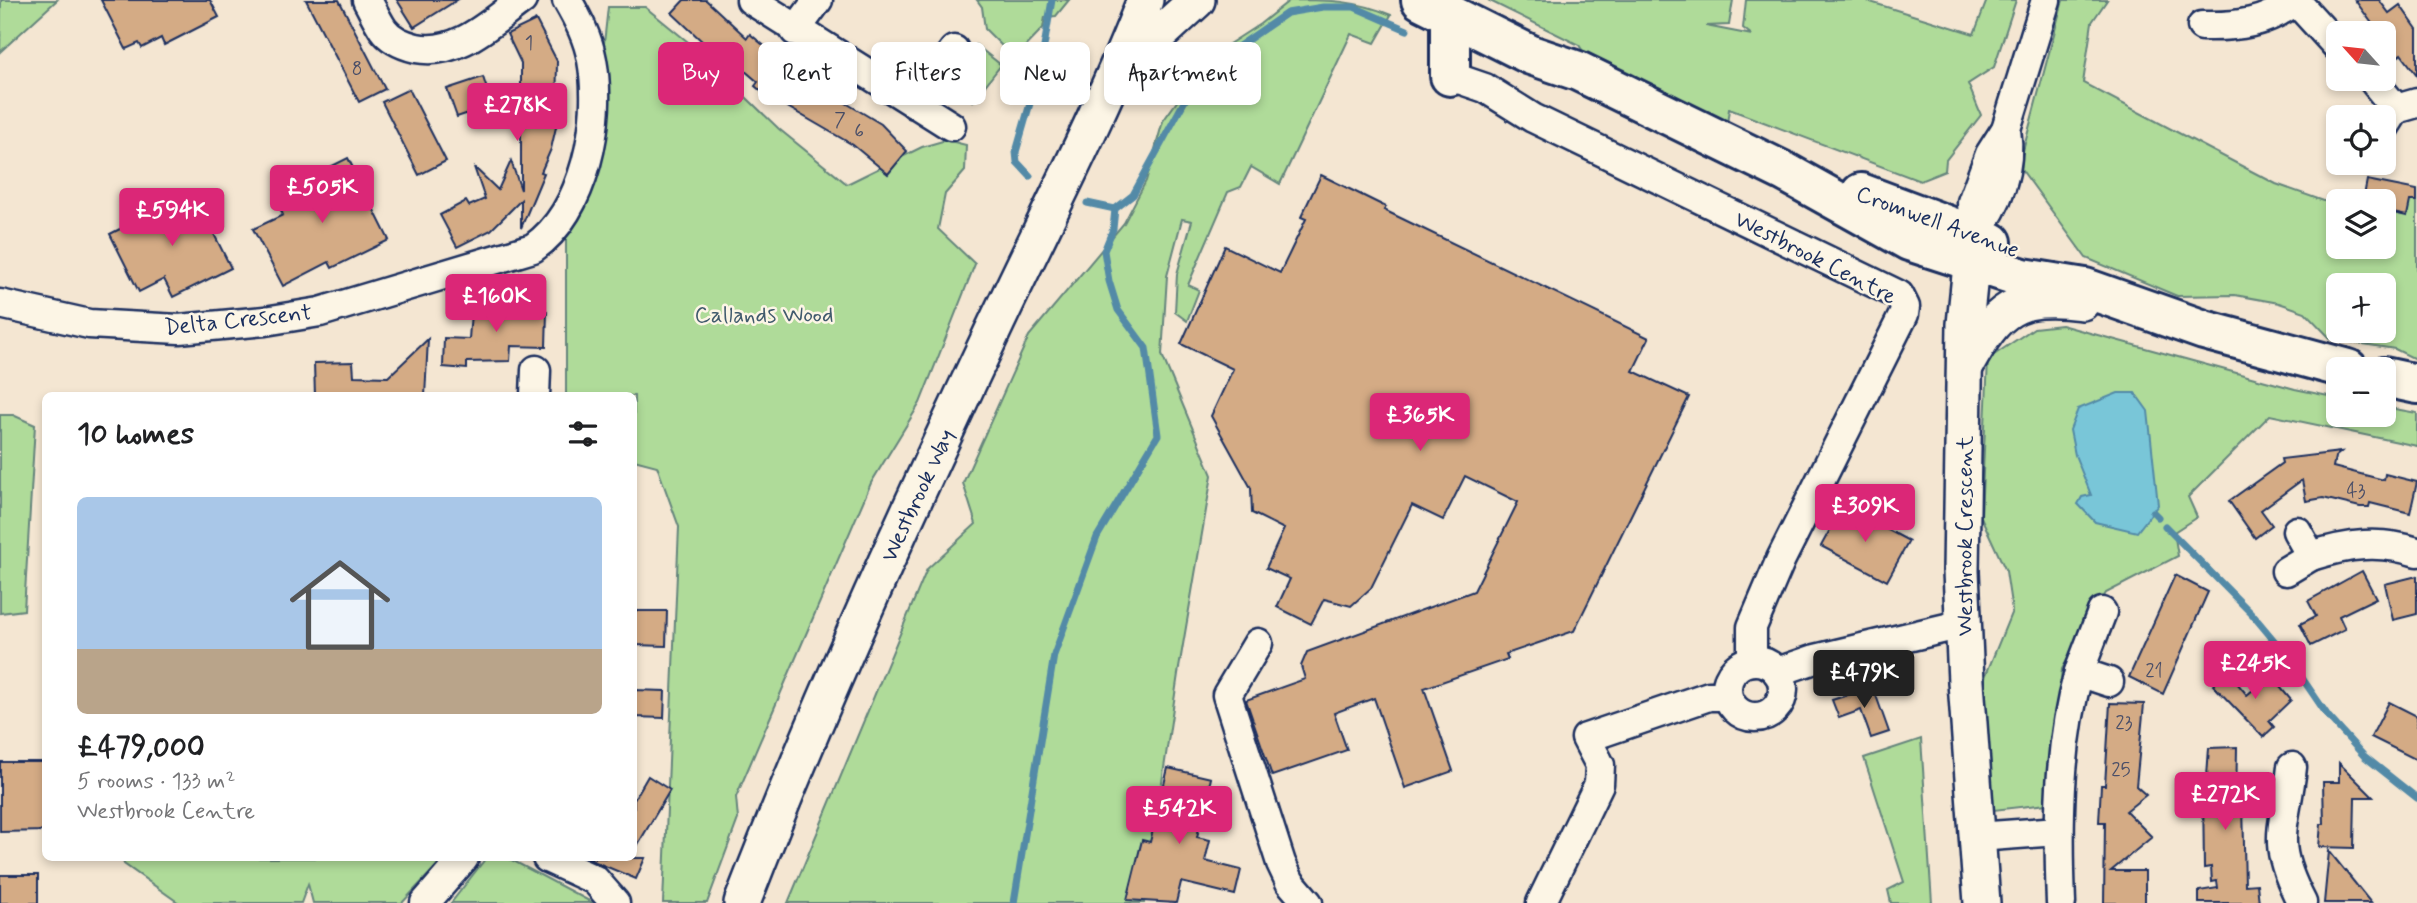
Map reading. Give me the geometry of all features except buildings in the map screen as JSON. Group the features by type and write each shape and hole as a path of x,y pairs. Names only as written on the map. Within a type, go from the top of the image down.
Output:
{"main road":[{"name":"Cromwell Avenue","path":"1443,5 1538,41 1578,71 1785,172 1909,241 1972,248 2024,278 2085,288 2259,346 2326,363"},
{"path":"1443,5 1450,76"},
{"path":"2396,380 2417,384"}],"street":[{"path":"367,0 384,31 395,40 409,46 439,50 466,40 522,0"},
{"name":"Delta Crescent","path":"0,304 54,319 89,324 179,329 265,321 320,312 533,248 560,224 570,207 586,158 594,113 592,59 579,22 567,0"},
{"path":"751,0 795,31 871,77"},
{"path":"795,31 818,0"},
{"name":"Westbrook Way","path":"1128,42 1145,0"},
{"name":"Westbrook Way","path":"1153,42 1197,0"},
{"path":"1972,248 1975,194 1990,154 2006,129 2046,0"},
{"path":"2202,26 2236,27 2262,20 2295,1 2326,34"},
{"name":"Westbrook Centre","path":"1450,76 1485,88 1533,118 1899,295 1903,301 1904,314 1781,559 1752,627 1764,667"},
{"path":"2382,91 2399,113"},
{"name":"Westbrook Way","path":"742,903 871,595 994,328 1104,100"},
{"path":"917,105 951,126"},
{"name":"Westbrook Crescent","path":"1972,248 1965,368 1963,624 1982,903"},
{"path":"1965,368 1992,324 2008,308 2025,301 2057,299 2151,312"},
{"path":"2297,531 2311,556"},
{"path":"2286,571 2311,556 2354,544 2396,546 2417,552"},
{"path":"2061,903 2058,831 2070,713 2079,672 2102,612"},
{"path":"1764,667 1783,690 1777,707 1770,713 1753,718 1744,716 1736,711 1727,696 1726,686 1735,669 1815,659 1963,624"},
{"path":"1258,643 1227,695 1281,863 1290,882 1308,903"},
{"path":"2079,672 2109,682"},
{"path":"1541,903 1599,784 1600,765 1586,737 1709,696 1727,696"},
{"path":"2293,762 2280,838 2288,875 2302,903"},
{"path":"1977,837 2058,831"},
{"path":"425,903 461,861"},
{"path":"554,861 595,880 615,903"}],"green space":[{"path":"1,0 57,0 0,52"},
{"path":"977,0 1069,0 1056,16 1045,17 1043,28 1029,42 1000,44 985,29 982,7"},
{"path":"1290,0 1342,2 1366,6 1391,15 1375,43 1351,34 1280,184 1251,167 1241,187 1228,192 1188,285 1199,290 1187,321 1175,312 1177,274 1192,221 1182,219 1167,276 1162,355 1212,475 1178,674 1144,903 788,903 927,569 976,524 963,483 1029,336 1124,223 1146,181 1163,121 1174,105 1261,105 1261,42 1232,42"},
{"path":"1488,0 1733,0 1729,25 1706,26 1752,35 1743,28 1746,0 1864,0 1974,34 1987,0 2016,0 1994,67 1968,84 1981,115 1946,160 1945,171 1920,181 1729,109 1727,124 1588,59 1579,45"},
{"path":"2063,0 2107,0 2092,22 2083,83 2276,184 2326,202 2326,259 2396,259 2396,195 2417,201 2417,360 2395,349 2357,343 2396,343 2396,273 2326,273 2326,334 2305,312 2279,303 2235,295 2177,296 2086,258 2019,166"},
{"name":"Callands Wood","path":"608,7 645,7 688,42 658,42 658,105 744,105 744,95 779,129 847,184 922,147 946,140 966,145 965,171 945,194 938,229 975,264 920,403 871,483 736,797 738,819 707,903 663,903 679,527 657,466 637,461 637,392 566,392 566,196 597,107"},
{"path":"986,53 1000,66 986,84"},
{"path":"2061,325 2326,395 2326,427 2270,415 2188,497 2197,517 2174,532 2178,556 2106,593 2062,669 2047,804 1985,811 1985,677 2012,611 2006,571 1981,517 1988,359 2034,328"},
{"path":"2396,409 2417,413 2417,446 2327,427 2396,427"},
{"path":"0,415 13,415 35,425 24,610 0,613"},
{"path":"1921,739 1932,903 1891,903 1888,890 1904,882 1864,758"},
{"path":"123,861 441,861 402,903 313,903 308,884 301,903 179,903"},
{"path":"484,861 514,861 593,903 451,903"}],"water":[{"path":"2118,393 2135,393 2148,411 2158,505 2137,532 2095,522 2078,504 2082,497 2091,495 2075,455 2070,430 2078,409"}],"waterway":[{"path":"1045,42 1052,0"},
{"path":"1014,903 1054,655 1097,537 1158,435 1146,348 1118,310 1109,281 1104,251 1113,229 1115,209 1133,195 1200,73 1287,13 1323,7 1354,7 1407,30"},
{"path":"1030,105 1016,152 1017,162 1030,176"},
{"path":"1087,203 1115,209"},
{"path":"2153,512 2158,517"},
{"path":"2165,526 2252,614 2287,656 2328,716 2364,756 2417,798"}]}
